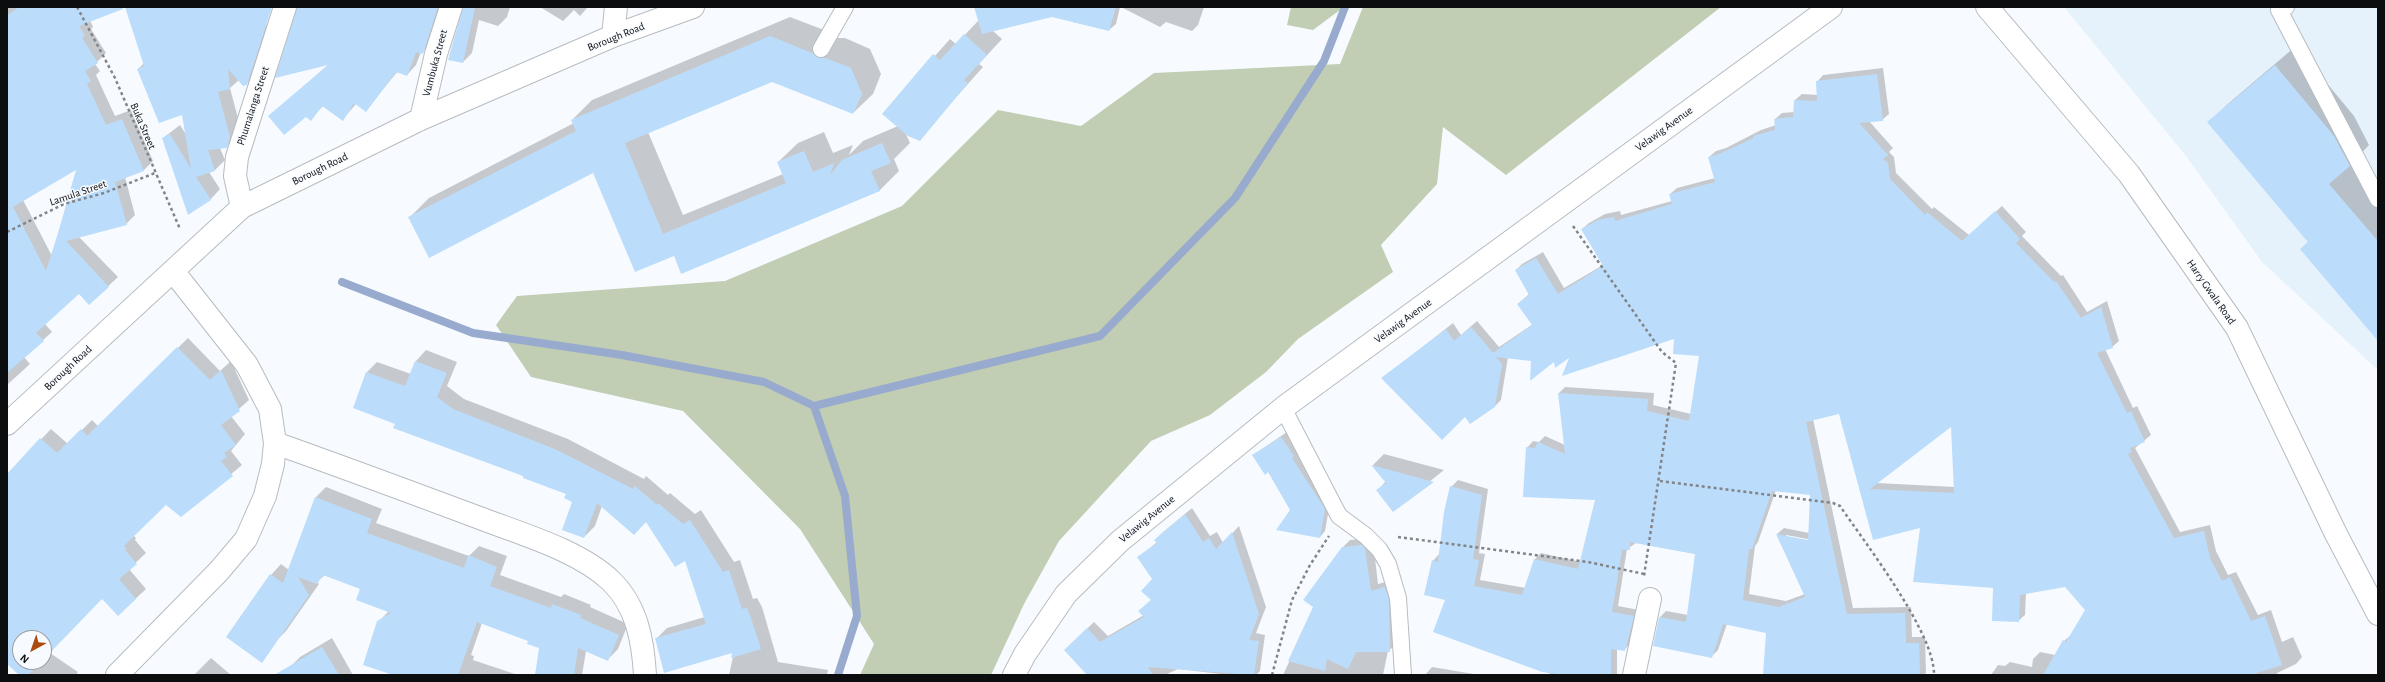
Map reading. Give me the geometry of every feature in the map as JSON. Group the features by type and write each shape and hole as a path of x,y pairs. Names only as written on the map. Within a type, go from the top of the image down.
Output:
{"street":[{"name":"Phumalanga Street","path":"242,207 236,176 237,157 285,7"},
{"name":"Vumbuka Street","path":"421,119 436,54 451,7"},
{"path":"613,36 616,7"},
{"name":"Borough Road","path":"7,424 242,207 421,119 613,36 694,7"},
{"name":"Velawig Avenue","path":"1014,675 1025,654 1066,594 1120,541 1284,408 1831,7"},
{"name":"Harry Gwala Road","path":"1987,7 2129,174 2237,328 2336,534 2378,614"},
{"path":"117,675 220,571 246,538 265,496 273,464 275,443 270,409 247,365 173,270"},
{"path":"275,443 545,543 592,566 611,581 628,602 641,633 645,675"},
{"path":"1634,675 1650,599"}],"lane":[{"path":"821,49 845,7"},
{"path":"2286,7 2279,10 2378,199"},
{"path":"1284,408 1339,516 1366,536 1382,554 1394,580 1398,598 1403,675"}],"path":[{"name":"Buka Street","path":"77,7 114,78 155,173 193,252"},
{"name":"Lamula Street","path":"7,232 64,204 104,193 155,173"},
{"path":"1559,206 1662,352 1676,363 1660,481 1644,580 1650,599"},
{"path":"1660,481 1833,503 1840,506 1914,618 1929,651 1934,675"},
{"path":"1272,675 1292,600 1310,565 1333,530 1339,516"},
{"path":"1366,536 1375,534 1588,562 1645,574"}],"shaded area":[{"path":"2064,7 2378,7 2378,370 2262,262 2186,156"}],"green space":[{"path":"1291,7 1344,7 1313,30 1287,25"},
{"path":"1363,7 1721,7 1506,175 1443,127 1437,184 1381,245 1393,272 1298,339 1266,372 1210,415 1151,441 1059,541 1024,604 991,675 860,675 874,644 800,529 683,411 531,377 496,325 517,296 725,281 902,206 998,110 1081,126 1154,73 1340,64"}],"building":[{"path":"19,7 122,7 123,9 79,26 85,36 82,38 98,63 85,71 91,81 87,84 106,125 122,119 144,171 115,182 127,225 66,241 109,287 89,305 79,294 36,333 44,341 7,373 7,16","holes":["76,170 46,271 13,207"]},
{"path":"125,7 272,7 247,85 243,86 228,69 230,89 218,92 230,137 227,148 208,150 215,171 196,177 211,200 188,215 162,138 170,134 191,169 182,115 159,123 137,69 144,66"},
{"path":"297,7 438,7 423,54 416,52 407,76 396,72 366,112 354,103 343,121 322,106 311,121 306,117 284,135 268,116 328,65 275,78"},
{"path":"463,7 475,7 463,63 448,60"},
{"path":"974,7 1116,7 1109,31 1052,17 982,34"},
{"path":"964,34 987,55 964,80 968,83 920,141 908,136 882,114 933,54 940,60"},
{"path":"770,36 812,53 817,57 825,58 851,68 862,94 853,114 772,82 625,143 663,234 786,183 777,162 804,151 813,172 834,163 830,175 842,160 882,143 891,163 871,171 880,191 681,274 674,256 635,272 593,173 429,258 408,217 576,131 571,120"},
{"path":"2275,65 2334,136 2350,166 2329,184 2378,241 2378,341 2300,249 2308,242 2207,122"},
{"path":"1877,74 1883,121 1859,123 1888,155 1883,159 1888,163 1890,179 1925,215 1927,212 1962,241 1995,211 2020,239 2016,243 2054,282 2056,281 2081,318 2101,307 2113,348 2097,353 2127,413 2131,411 2145,442 2130,448 2132,452 2128,454 2174,538 2204,531 2210,558 2222,581 2230,577 2251,621 2265,616 2282,665 2250,675 2043,675 2063,640 2066,642 2085,610 2065,587 2020,595 2019,622 1992,621 1993,588 1913,582 1920,528 1873,540 1839,414 1806,422 1847,614 1905,613 1906,643 1919,643 1920,675 1763,675 1766,633 1723,624 1712,658 1653,646 1659,617 1686,622 1695,554 1630,542 1630,550 1622,550 1612,612 1634,616 1625,651 1611,649 1611,675 1566,675 1542,672 1433,632 1445,600 1424,595 1432,560 1438,562 1444,512 1450,486 1482,495 1473,559 1479,560 1474,586 1522,595 1534,559 1578,569 1595,500 1523,497 1526,447 1535,448 1538,442 1565,454 1558,393 1648,399 1647,411 1689,421 1699,356 1673,354 1674,339 1562,376 1569,358 1555,368 1554,362 1530,381 1531,361 1496,357 1502,364 1495,407 1470,424 1465,417 1442,440 1381,378 1446,329 1454,341 1471,327 1493,353 1532,325 1517,304 1529,295 1515,270 1536,258 1558,294 1603,266 1581,229 1598,220 1614,217 1615,221 1672,204 1669,194 1715,182 1708,157 1719,154 1754,138 1753,136 1775,130 1774,119 1793,117 1794,100 1817,101 1816,81","holes":["1951,427 1954,493 1870,489","1772,491 1810,495 1808,540 1776,534 1805,597 1779,607 1743,600 1749,549 1752,549"]},
{"path":"177,347 210,380 221,370 240,411 221,425 236,445 224,453 227,457 221,461 233,476 181,517 166,505 124,546 127,549 125,550 137,564 119,579 136,599 118,616 102,599 52,651 52,630 12,630 12,669 7,664 7,474 40,438 57,453 81,429 87,436"},
{"path":"415,361 447,373 437,397 453,409 557,450 633,489 635,486 657,505 658,503 683,524 690,520 723,572 729,570 742,609 747,608 761,649 731,658 732,653 664,673 655,638 706,624 685,561 675,567 646,522 634,535 597,503 584,538 562,530 572,502 564,498 566,494 523,478 523,476 393,428 395,424 353,408 366,372 405,386"},
{"path":"1281,437 1294,456 1292,458 1325,509 1320,538 1276,530 1290,510 1268,472 1265,475 1252,455"},
{"path":"1371,465 1434,482 1393,512 1376,490 1386,483"},
{"path":"315,497 372,519 367,533 464,568 468,555 497,567 490,586 551,608 552,604 581,615 580,618 619,635 608,661 578,648 574,675 535,675 539,648 527,644 528,641 477,622 458,675 393,675 363,665 377,621 391,613 356,600 360,589 323,575 317,584 298,577 309,595 262,663 226,637 270,574 283,583"},
{"path":"1185,514 1203,542 1209,538 1216,549 1232,532 1259,614 1249,640 1259,641 1254,675 1148,667 1153,675 1087,675 1064,650 1087,628 1100,642 1144,617 1138,611 1151,600 1141,591 1152,579 1137,557 1157,543 1154,540"},
{"path":"1362,545 1365,549 1371,591 1385,587 1389,600 1390,652 1356,652 1348,669 1327,659 1325,671 1288,661 1313,607 1303,600 1342,547"},
{"path":"322,647 339,675 274,675"},
{"path":"14,670 33,670 28,675 19,675"}],"waterway":[{"path":"838,675 857,616 845,496 814,406 1100,336 1235,198 1324,61 1345,7"},
{"path":"342,282 473,333 622,355 764,382 814,406"}]}
